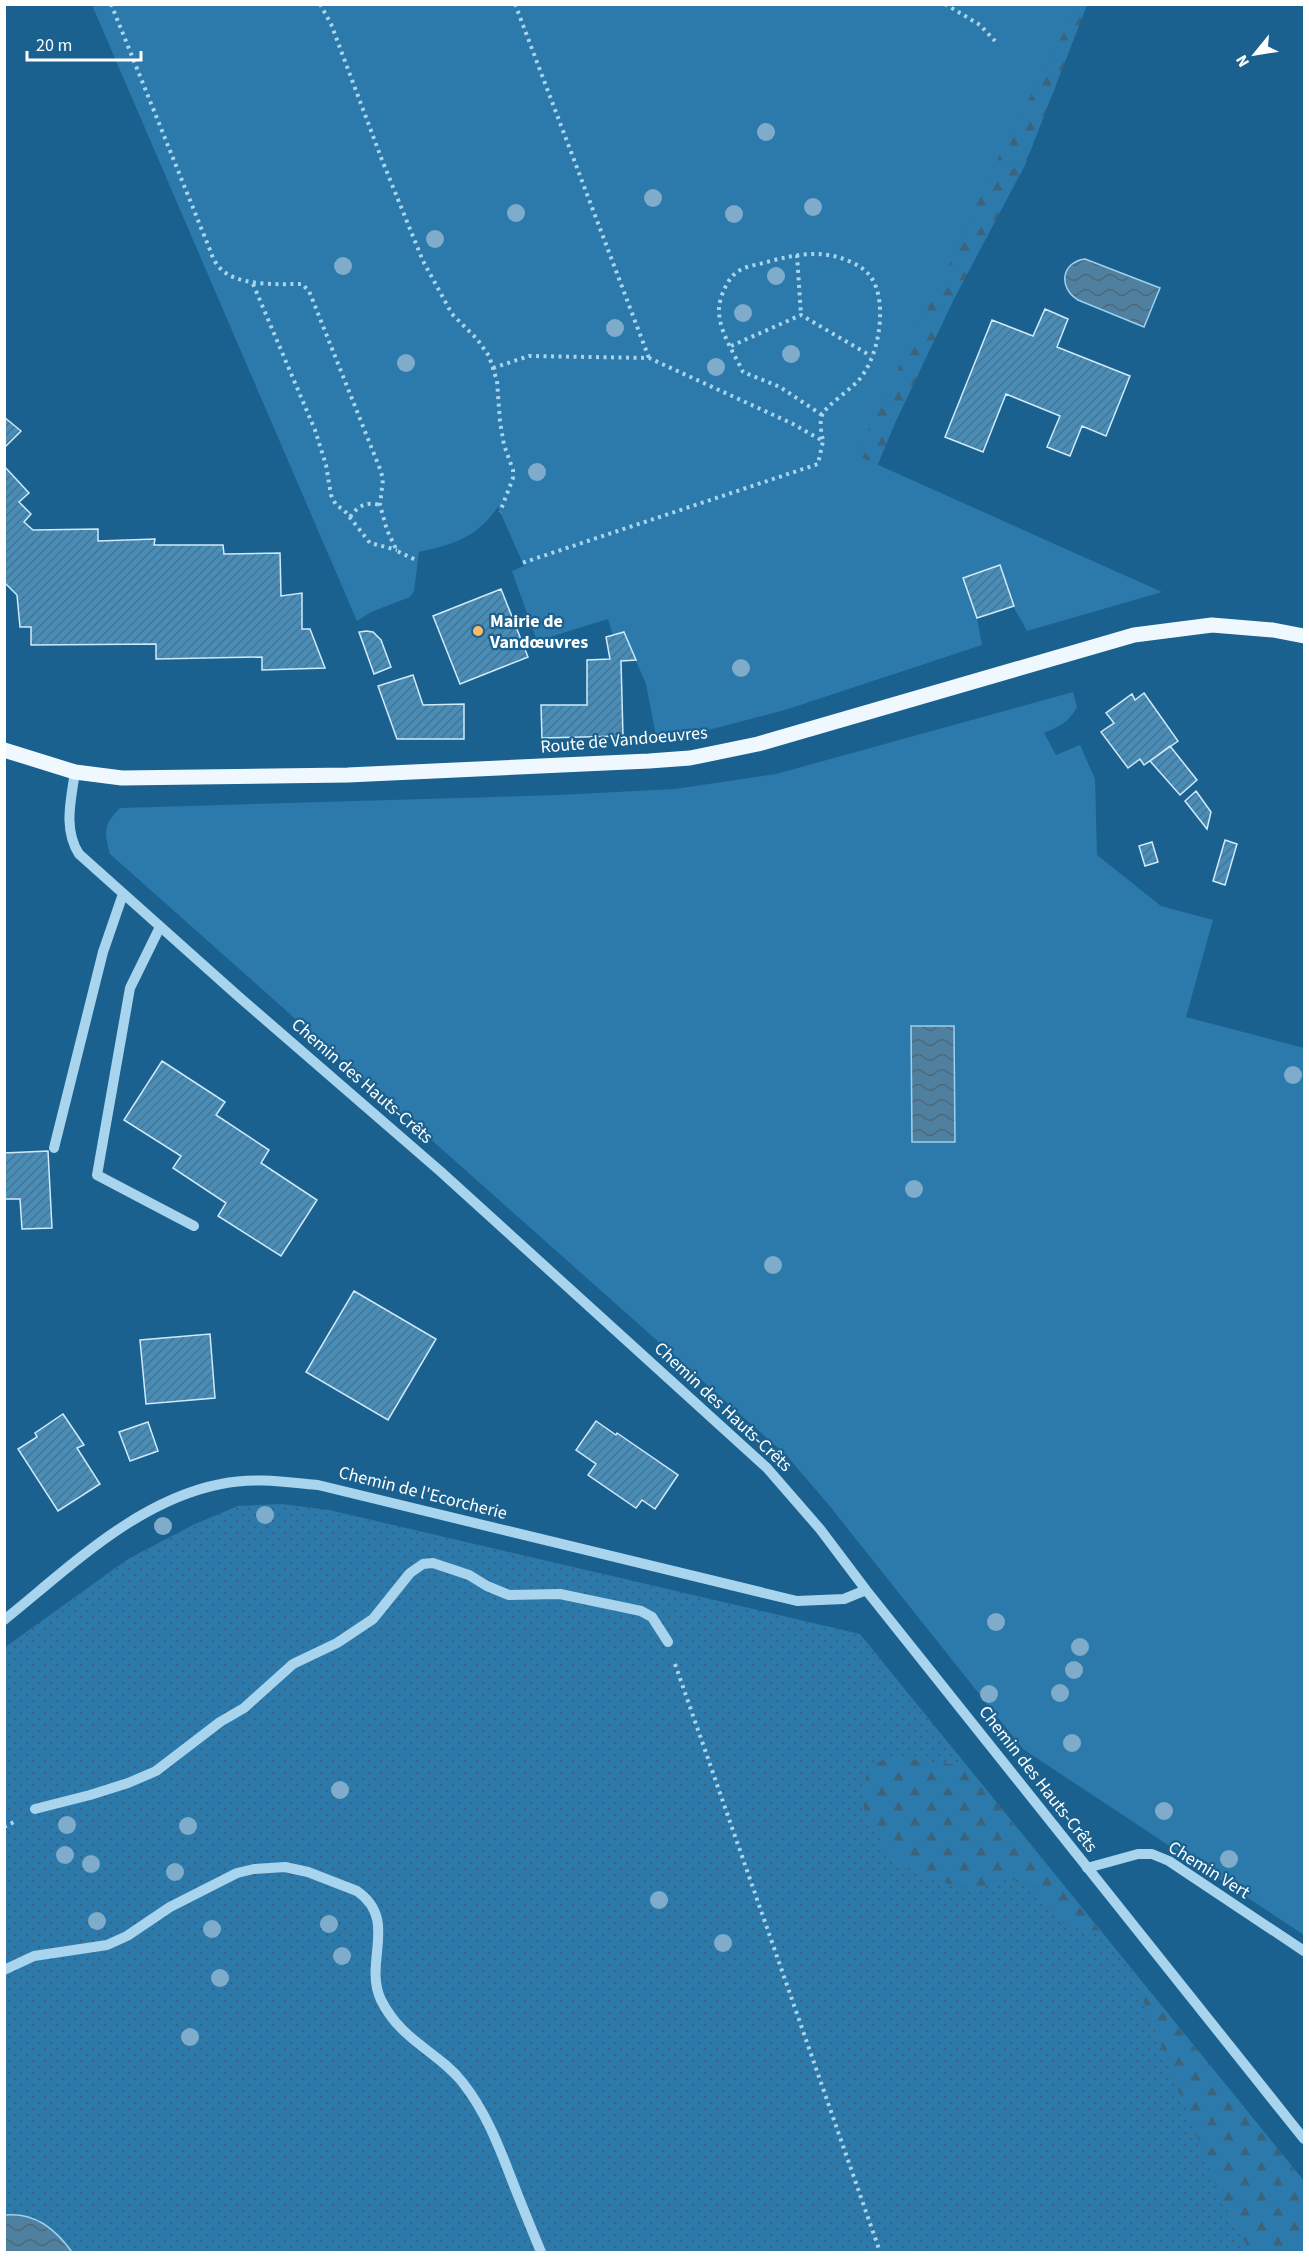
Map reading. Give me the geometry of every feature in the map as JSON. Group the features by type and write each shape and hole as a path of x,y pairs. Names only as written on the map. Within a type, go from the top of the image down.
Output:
{"main road":[{"name":"Route de Vandoeuvres","path":"4,750 75,772 122,778 259,777 644,762 690,758 787,736 1134,635 1212,625 1273,630 1305,636"}],"street":[{"name":"Chemin des Hauts-Crêts","path":"75,772 69,821 72,844 79,854 440,1171 767,1468 820,1529 1087,1868 1305,2139"},
{"path":"54,1148 102,952 123,894"},
{"path":"160,927 130,988 97,1175 194,1226"},
{"name":"Chemin de l'Ecorcherie","path":"4,1620 124,1524 184,1495 220,1484 248,1480 318,1485 797,1601 844,1599 866,1590"},
{"path":"35,1809 129,1783 156,1771 220,1722 244,1708 293,1664 337,1643 373,1618 410,1573 423,1564 432,1563 469,1575 509,1595 560,1594 641,1611 652,1617 668,1642"},
{"name":"Chemin Vert","path":"1087,1868 1137,1854 1152,1854 1169,1861 1305,1951"},
{"path":"4,1970 34,1956 94,1948 113,1943 170,1907 237,1874 254,1869 285,1867 308,1872 357,1891 375,1910 380,1928 375,1981 380,1999 396,2024 413,2042 458,2077 476,2101 487,2119 505,2160 541,2253"}],"path":[{"path":"111,4 218,267 224,272 252,283 302,284 309,291 380,469 383,479 380,505 387,530 398,550"},
{"path":"320,4 331,24 386,171 437,290 452,314 477,339 489,356 497,381 500,422 513,470 513,478 500,512"},
{"path":"516,4 649,358"},
{"path":"945,4 980,25 995,41"},
{"path":"522,563 818,464 823,441 822,415 860,379 871,357 879,330 880,305 876,287 868,271 842,257 828,253 797,255 744,268 730,279 719,307 722,326 743,372 780,387 822,415"},
{"path":"797,255 801,315"},
{"path":"252,283 315,430 326,465 331,495 336,505 344,510 370,543 398,550 418,561"},
{"path":"730,346 801,315"},
{"path":"801,315 871,357"},
{"path":"493,368 528,356 649,358 793,424 823,441"},
{"path":"350,517 356,508 362,505 371,502 380,505"},
{"path":"668,1642 880,2253"}],"green space":[{"path":"92,5 1078,5 990,174 955,253 856,455 1162,592 1027,631 1013,606 977,618 982,645 785,710 712,729 656,736 646,684 624,633 613,635 608,619 537,641 512,571 524,566 498,507 490,518 473,533 443,546 419,552 414,591 410,597 371,612 357,621"},
{"path":"891,5 1087,5 1025,165 953,301 896,421 854,521 819,482"},
{"path":"1073,692 1077,707 1074,712 1063,723 1044,733 1056,755 1080,745 1095,779 1097,855 1161,906 1213,920 1186,1017 1304,1048 1304,1935 1023,1749 828,1504 787,1456 110,854 106,834 110,819 120,808 558,795 675,789 776,774"},
{"path":"281,1504 329,1510 860,1634 1304,2181 1304,2252 5,2252 4,1648 128,1559 195,1524 238,1506"},
{"path":"891,1757 967,1766 1104,1936 1063,1923 1035,1887 1022,1880 1001,1879 974,1890 922,1877 889,1855 864,1809 863,1789 869,1765"},
{"path":"1131,1969 1304,2181 1304,2252 1251,2252 1223,2203"}],"water":[{"path":"1085,259 1160,288 1144,327 1078,300 1072,295 1065,283 1067,270 1077,261"},
{"path":"911,1026 954,1026 955,1142 912,1142"},
{"path":"5,2215 35,2219 59,2236 72,2252 5,2252"}],"building":[{"path":"1045,309 1068,319 1057,347 1130,376 1106,436 1082,426 1070,456 1047,447 1060,416 1006,394 983,452 945,437 992,320 1033,336"},
{"path":"4,417 21,431 4,448"},
{"path":"4,466 29,493 19,502 31,514 24,522 33,530 98,529 98,541 155,539 154,545 223,545 224,554 280,553 281,596 302,593 302,629 310,629 325,668 262,670 262,657 156,659 156,644 31,645 31,627 20,627 17,595 4,582"},
{"path":"1000,565 1014,606 977,618 963,578"},
{"name":"Mairie de Vandœuvres","path":"501,589 528,657 460,684 433,616"},
{"path":"359,632 373,632 381,640 391,667 374,674"},
{"path":"624,632 636,660 621,661 623,736 542,738 541,705 587,705 587,660 610,659 606,637"},
{"path":"413,675 423,705 464,704 464,739 397,739 378,686"},
{"path":"1144,693 1178,741 1144,765 1140,759 1128,768 1101,732 1114,723 1106,713 1132,694 1135,700"},
{"path":"1170,746 1197,780 1180,795 1150,761"},
{"path":"1196,791 1211,812 1207,829 1185,801"},
{"path":"1225,840 1237,844 1225,885 1213,881"},
{"path":"1152,842 1158,862 1145,866 1139,846"},
{"path":"162,1061 225,1102 216,1115 269,1150 261,1163 317,1200 281,1256 218,1216 226,1203 173,1168 181,1156 124,1120"},
{"path":"48,1151 52,1228 22,1229 20,1199 4,1199 4,1153"},
{"path":"354,1291 436,1339 388,1420 306,1372"},
{"path":"210,1334 215,1398 146,1404 140,1340"},
{"path":"63,1414 84,1445 77,1448 100,1484 58,1511 18,1449 37,1437 35,1433"},
{"path":"596,1421 678,1475 655,1509 642,1500 636,1508 588,1475 596,1464 576,1450"},
{"path":"148,1422 158,1451 130,1461 119,1432"}],"place":[{"name":"Mairie de Vandœuvres","path":"478,631"}]}
